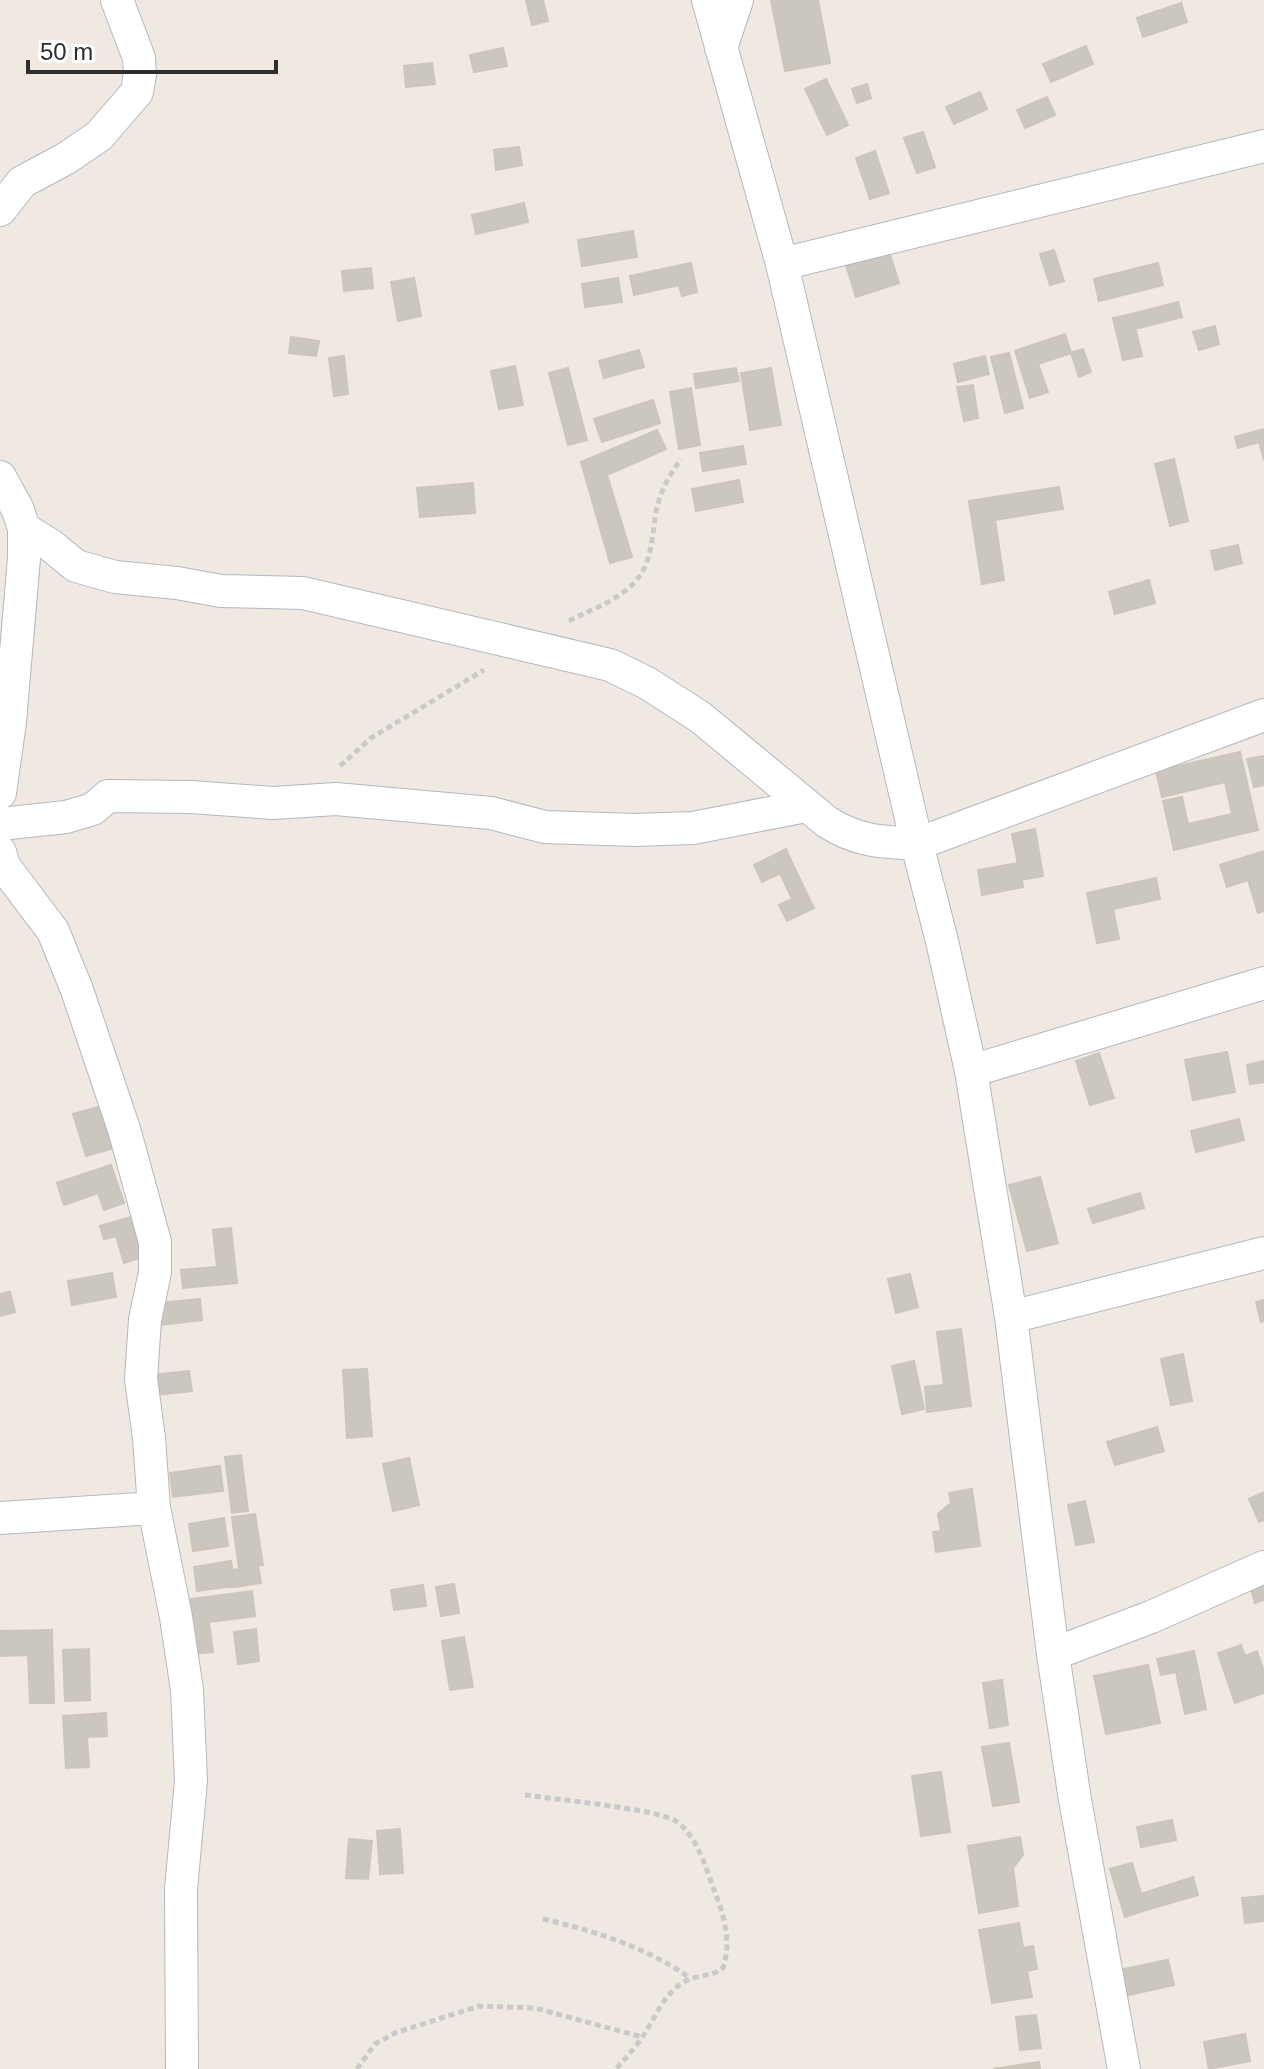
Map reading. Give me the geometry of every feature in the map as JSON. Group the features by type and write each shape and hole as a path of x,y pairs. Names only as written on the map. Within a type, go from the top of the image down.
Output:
{"street":[{"path":"0,210 22,182 99,136 137,92 139,58 117,0"},
{"path":"708,0 782,264 971,1071 1011,1317 1053,1654 1075,1800 1124,2069"},
{"path":"721,48 737,0"},
{"path":"782,264 1264,146"},
{"path":"0,477 18,510 24,529 24,558 0,793"},
{"path":"24,529 76,566 115,577 221,591 303,593 610,665 647,683 700,717 806,806 846,833 873,842 917,844 1264,715"},
{"path":"0,824 66,817 93,809 108,796 191,797 273,803 336,799 491,813 545,827 634,830 693,828 806,806"},
{"path":"0,852 4,866 53,931 77,990 124,1129 155,1242 155,1272 145,1320 141,1379 154,1508 187,1690 191,1781 181,1889 182,2069"},
{"path":"971,1071 1264,983"},
{"path":"1011,1317 1264,1253"},
{"path":"0,1518 154,1508"},
{"path":"1053,1654 1151,1617 1264,1567"}],"path":[{"path":"335,770 371,738 522,645 610,600 640,576 648,559 658,503 666,482 681,459"},
{"path":"525,1795 632,1810 675,1821 694,1842 721,1907 727,1940 723,1968 707,1976 690,1978 678,1986 660,2006 642,2037 616,2069"},
{"path":"543,1919 610,1936 643,1954 666,1961 690,1978"},
{"path":"357,2069 375,2044 395,2033 479,2006 535,2008 642,2037"}],"building":[{"path":"526,0 543,0 548,21 532,25"},
{"path":"771,0 818,0 830,63 785,71"},
{"path":"1181,3 1187,22 1143,37 1137,18"},
{"path":"1086,46 1093,64 1051,82 1043,64"},
{"path":"503,48 507,66 474,72 470,55"},
{"path":"432,63 435,84 406,87 404,66"},
{"path":"826,79 848,125 827,135 805,89"},
{"path":"867,84 871,98 857,103 852,89"},
{"path":"980,92 987,109 954,124 946,107"},
{"path":"1047,97 1055,115 1025,128 1017,110"},
{"path":"923,132 935,167 917,173 904,138"},
{"path":"519,147 522,165 496,170 494,150"},
{"path":"875,151 889,193 870,199 856,158"},
{"path":"524,203 528,222 476,234 472,215"},
{"path":"633,231 637,257 582,266 578,240"},
{"path":"1054,250 1064,281 1050,285 1040,254"},
{"path":"889,252 899,283 856,297 846,265"},
{"path":"691,263 697,292 682,296 679,285 634,295 630,276"},
{"path":"1158,263 1163,285 1099,301 1094,279"},
{"path":"371,268 373,288 344,291 342,271"},
{"path":"414,278 421,316 398,321 391,282"},
{"path":"618,278 622,302 585,307 582,284"},
{"path":"1178,302 1182,317 1135,329 1132,314"},
{"path":"1132,314 1142,356 1123,360 1113,318"},
{"path":"1215,326 1219,344 1199,350 1193,332"},
{"path":"1065,334 1071,353 1038,364 1048,392 1030,398 1015,351"},
{"path":"291,337 319,341 316,356 289,353"},
{"path":"1083,349 1091,372 1079,377 1071,353"},
{"path":"639,350 644,367 604,378 599,361"},
{"path":"1009,353 1023,408 1005,413 991,357"},
{"path":"344,356 348,394 334,396 329,358"},
{"path":"985,356 989,374 958,382 954,364"},
{"path":"515,366 523,405 499,409 491,371"},
{"path":"568,368 587,440 568,445 549,373"},
{"path":"736,368 739,381 696,388 694,374"},
{"path":"771,368 781,425 750,430 741,373"},
{"path":"973,385 978,418 964,421 957,387"},
{"path":"691,388 700,445 679,449 670,392"},
{"path":"653,400 660,423 602,442 594,419"},
{"path":"1264,429 1264,460 1259,442 1238,448 1235,437"},
{"path":"657,430 666,449 607,475 632,557 610,563 581,462"},
{"path":"743,446 746,464 703,471 700,453"},
{"path":"1174,459 1188,521 1170,526 1155,464"},
{"path":"739,480 743,502 696,511 692,489"},
{"path":"473,483 475,513 420,517 417,488"},
{"path":"1059,487 1063,509 995,520 1004,580 982,584 969,501"},
{"path":"1238,545 1242,563 1215,570 1211,551"},
{"path":"1149,580 1155,603 1115,614 1109,592"},
{"path":"1240,752 1258,830 1174,850 1163,801 1182,797 1188,824 1232,814 1225,782 1162,797 1156,771"},
{"path":"1264,756 1264,785 1254,787 1247,759"},
{"path":"1035,829 1043,876 1021,880 1012,834"},
{"path":"786,849 794,867 762,882 754,865"},
{"path":"1264,851 1264,911 1258,913 1248,880 1227,887 1220,865"},
{"path":"1018,863 1023,887 982,895 978,870"},
{"path":"794,867 806,892 792,899 780,873"},
{"path":"1156,878 1160,899 1113,909 1119,939 1097,943 1087,893"},
{"path":"806,892 814,908 787,921 779,905"},
{"path":"1227,1052 1235,1092 1193,1100 1185,1060"},
{"path":"1099,1053 1114,1098 1090,1105 1076,1061"},
{"path":"1264,1061 1264,1082 1250,1084 1247,1065"},
{"path":"102,1106 114,1148 86,1156 73,1114"},
{"path":"1239,1119 1244,1140 1196,1152 1191,1131"},
{"path":"111,1165 124,1203 104,1210 98,1193 64,1205 57,1183"},
{"path":"1040,1177 1058,1243 1027,1251 1009,1185"},
{"path":"1140,1193 1144,1208 1093,1223 1088,1209"},
{"path":"131,1217 142,1257 124,1263 116,1236 104,1239 100,1226"},
{"path":"231,1228 237,1283 183,1288 181,1270 217,1267 213,1230"},
{"path":"112,1273 116,1297 72,1305 68,1281"},
{"path":"910,1274 918,1307 896,1313 888,1279"},
{"path":"10,1292 15,1312 0,1316 0,1294"},
{"path":"200,1299 202,1320 160,1325 158,1303"},
{"path":"1264,1300 1264,1321 1261,1322 1256,1302"},
{"path":"961,1329 971,1406 927,1412 925,1387 944,1385 937,1332"},
{"path":"1183,1354 1192,1401 1171,1405 1161,1359"},
{"path":"914,1361 924,1409 902,1414 892,1366"},
{"path":"367,1369 372,1436 347,1438 343,1370"},
{"path":"189,1371 192,1391 154,1395 152,1375"},
{"path":"1157,1427 1164,1451 1115,1465 1107,1442"},
{"path":"241,1455 248,1511 232,1513 225,1457"},
{"path":"409,1458 419,1505 393,1511 383,1464"},
{"path":"220,1466 223,1491 173,1497 170,1473"},
{"path":"972,1489 980,1546 936,1552 933,1532 941,1531 938,1514 951,1503 949,1493"},
{"path":"1264,1492 1264,1520 1259,1522 1249,1499"},
{"path":"1085,1501 1094,1542 1076,1545 1068,1505"},
{"path":"255,1514 263,1565 239,1569 232,1517"},
{"path":"224,1518 228,1546 193,1551 189,1524"},
{"path":"231,1561 235,1586 197,1591 194,1567"},
{"path":"258,1566 261,1583 235,1587 232,1570"},
{"path":"454,1584 459,1613 441,1616 436,1587"},
{"path":"423,1585 426,1606 394,1610 391,1590"},
{"path":"1264,1585 1264,1600 1255,1603 1251,1589"},
{"path":"252,1591 255,1616 209,1622 213,1652 189,1654 182,1600"},
{"path":"256,1629 259,1661 238,1664 234,1632"},
{"path":"52,1630 54,1703 30,1703 28,1655 0,1656 0,1631"},
{"path":"464,1637 473,1687 450,1690 442,1641"},
{"path":"1241,1645 1245,1656 1257,1651 1264,1672 1264,1693 1235,1703 1218,1653"},
{"path":"89,1649 90,1700 65,1701 63,1650"},
{"path":"1194,1651 1206,1709 1185,1714 1176,1672 1161,1675 1157,1659"},
{"path":"1148,1665 1160,1723 1106,1734 1094,1676"},
{"path":"1002,1680 1008,1725 990,1728 983,1683"},
{"path":"106,1713 107,1736 87,1737 89,1767 66,1768 63,1716"},
{"path":"1009,1743 1019,1802 993,1806 982,1747"},
{"path":"941,1772 950,1832 921,1836 912,1776"},
{"path":"1172,1820 1176,1840 1141,1847 1137,1827"},
{"path":"400,1829 403,1873 380,1874 377,1831"},
{"path":"1020,1837 1023,1855 1013,1868 1018,1906 979,1913 968,1846"},
{"path":"349,1839 372,1841 368,1879 346,1878"},
{"path":"1132,1863 1146,1910 1125,1917 1110,1869"},
{"path":"1193,1877 1198,1895 1146,1910 1141,1894"},
{"path":"1264,1896 1264,1921 1245,1923 1242,1898"},
{"path":"1019,1923 1023,1948 1033,1946 1037,1969 1027,1971 1032,1997 992,2003 979,1930"},
{"path":"1168,1960 1174,1985 1124,1996 1119,1970"},
{"path":"1036,2015 1041,2048 1020,2050 1016,2017"},
{"path":"1245,2034 1250,2061 1209,2069 1204,2042"},
{"path":"1039,2062 1040,2069 993,2069"}]}
